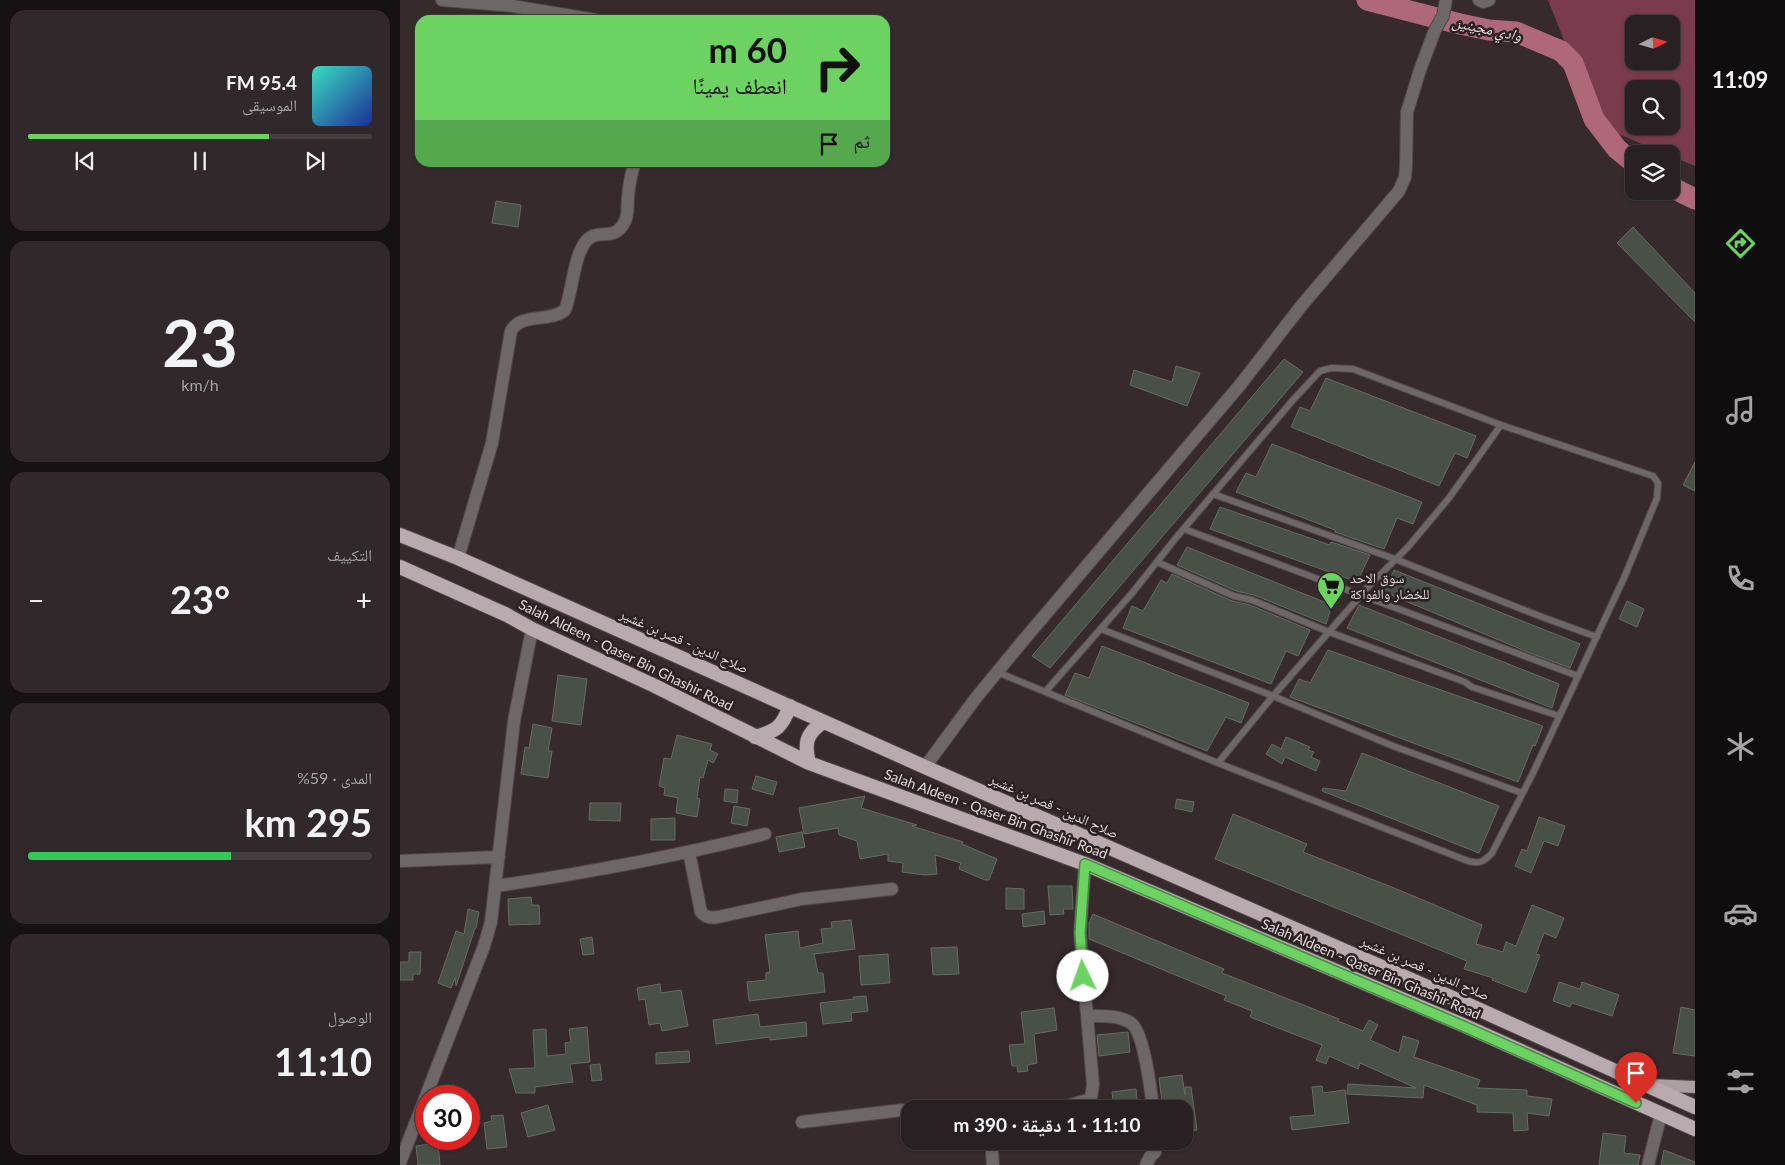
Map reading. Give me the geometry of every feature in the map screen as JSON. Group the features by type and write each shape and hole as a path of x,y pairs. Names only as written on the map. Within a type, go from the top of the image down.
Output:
{"highway":[{"name":"صلاح الدين - قصر بن غشير","path":"400,535 458,558 823,722 1649,1085 1695,1107"},
{"name":"Salah Aldeen - Qaser Bin Ghashir Road","path":"400,568 506,615 809,762 1085,864 1463,1026 1695,1129"},
{"path":"755,737 779,728 787,716 790,706"},
{"path":"809,762 806,743 809,734 823,722"}],"main road":[{"path":"1649,1085 1695,1087"}],"street":[{"path":"442,0 512,6 566,15"},
{"path":"925,767 998,672 1240,385 1302,305 1399,191 1405,177 1407,112 1435,30 1443,16 1446,0"},
{"path":"1479,0 1483,2 1490,0"},
{"path":"458,558 492,443 511,331 514,326 522,321 556,315 565,310 579,257 588,240 599,234 615,233 620,230 626,220 627,200 634,167"},
{"path":"400,1163 484,946 491,922 514,721 532,629"},
{"path":"496,886 580,874 689,852 765,834"},
{"path":"689,852 701,912 709,918 802,899 892,889"},
{"path":"400,861 499,857"},
{"path":"1085,864 1080,933 1083,976 1089,1016 1093,1085 1088,1100"},
{"path":"1089,1016 1123,1019 1132,1024 1138,1032 1152,1100"},
{"path":"802,1122 901,1110"},
{"path":"1648,1165 1661,1114"},
{"path":"992,1150 993,1165"},
{"path":"1146,1165 1155,1150"}],"lane":[{"path":"998,672 1218,763 1468,861 1477,863 1484,861 1492,853 1597,637 1657,498 1658,483 1653,476 1501,425 1353,369 1331,368 1320,371 1212,494 1133,592 1046,691"},
{"path":"1218,763 1272,696 1449,498 1501,425"},
{"path":"1212,494 1395,559 1597,637"},
{"path":"1184,529 1578,676"},
{"path":"1157,562 1234,596 1252,600 1329,632 1465,682 1472,687 1559,716"},
{"path":"1101,629 1394,746 1522,793"}],"shaded area":[{"path":"1548,0 1695,0 1695,166 1680,160 1680,145 1644,145 1598,125"}],"building":[{"path":"496,201 521,205 518,227 492,223"},
{"path":"1633,227 1695,293 1695,322 1617,243"},
{"path":"1284,359 1303,372 1050,668 1032,656"},
{"path":"1176,366 1200,373 1187,406 1130,385 1134,370 1172,382"},
{"path":"1326,378 1476,436 1467,458 1455,453 1439,486 1291,427 1300,407 1310,411"},
{"path":"1272,444 1422,502 1413,524 1397,518 1384,549 1335,532 1335,530 1236,492 1246,473 1256,477"},
{"path":"1695,462 1695,491 1683,485"},
{"path":"1220,507 1330,545 1331,542 1370,555 1357,582 1210,529"},
{"path":"1187,547 1332,605 1326,624 1254,595 1236,591 1177,565"},
{"path":"1394,570 1580,644 1570,668 1384,592"},
{"path":"1172,574 1232,601 1250,605 1310,630 1298,656 1286,651 1271,684 1123,628 1132,606 1143,611 1161,580 1167,583"},
{"path":"1627,601 1644,609 1637,627 1619,619"},
{"path":"1359,605 1559,684 1552,708 1347,628"},
{"path":"1102,646 1249,703 1241,723 1226,717 1207,751 1065,695 1075,673 1089,678"},
{"path":"1328,650 1543,726 1518,782 1290,697 1299,679 1310,683"},
{"path":"558,675 587,679 581,725 552,721"},
{"path":"533,724 552,728 548,751 552,751 548,778 521,774 525,747 529,748"},
{"path":"677,735 712,744 710,750 718,754 713,763 708,760 703,778 700,777 697,798 700,799 697,817 676,813 678,798 664,795 665,788 659,786 664,758 671,759"},
{"path":"1286,737 1310,747 1308,750 1314,752 1311,757 1320,761 1316,771 1285,757 1282,764 1266,754 1272,744 1281,749"},
{"path":"1362,753 1499,806 1479,853 1322,791 1323,788 1346,791"},
{"path":"756,776 777,782 773,795 752,789"},
{"path":"725,789 738,790 737,803 724,801"},
{"path":"865,796 861,808 917,825 912,826 963,842 962,844 997,859 989,880 959,869 961,863 935,855 937,874 925,875 902,872 903,863 888,861 888,854 860,859 857,841 839,835 838,828 804,834 799,808"},
{"path":"1177,799 1194,802 1192,812 1175,808"},
{"path":"590,803 621,803 620,821 589,820"},
{"path":"734,806 750,809 747,826 731,823"},
{"path":"1233,814 1307,844 1303,852 1482,925 1476,944 1503,952 1506,942 1516,946 1532,905 1564,918 1556,938 1544,933 1536,954 1540,955 1526,993 1492,980 1493,978 1464,969 1467,961 1215,859"},
{"path":"1539,817 1565,826 1558,846 1544,841 1531,873 1515,866 1522,849 1527,851"},
{"path":"675,818 675,840 651,840 651,819"},
{"path":"802,832 805,847 779,852 776,837"},
{"path":"1048,886 1072,886 1073,909 1063,909 1064,914 1050,915"},
{"path":"1006,888 1024,889 1024,909 1006,909"},
{"path":"531,897 532,905 539,905 540,924 509,925 508,899"},
{"path":"468,909 479,912 476,928 456,986 455,978 451,988 438,983 456,931 464,934"},
{"path":"1044,911 1045,924 1023,927 1022,914"},
{"path":"1093,914 1224,969 1222,973 1339,1019 1338,1021 1363,1031 1369,1020 1378,1025 1370,1040 1399,1053 1403,1036 1419,1041 1414,1057 1480,1080 1477,1088 1527,1090 1527,1096 1552,1099 1549,1116 1527,1113 1528,1130 1514,1131 1513,1113 1477,1112 1477,1105 1424,1085 1423,1098 1347,1094 1348,1084 1416,1088 1360,1063 1358,1069 1329,1056 1326,1064 1316,1060 1322,1045 1250,1017 1252,1011 1224,1000 1226,996 1089,939 1089,923"},
{"path":"851,920 855,949 814,954 818,973 823,973 825,992 749,1001 747,982 766,980 766,973 770,972 765,935 798,931 800,948 823,943 821,929 832,928 831,922"},
{"path":"592,937 594,954 583,955 580,939"},
{"path":"957,947 959,974 933,975 931,948"},
{"path":"409,952 421,952 420,974 413,974 413,980 400,980 400,962 409,962"},
{"path":"888,954 890,983 861,985 859,956"},
{"path":"1559,982 1580,989 1582,982 1619,995 1612,1016 1572,1003 1570,1007 1553,1001"},
{"path":"660,984 661,993 681,990 688,1026 662,1031 660,1023 649,1025 645,999 639,1000 637,988"},
{"path":"866,996 868,1011 851,1013 852,1021 823,1024 820,1003"},
{"path":"1681,1007 1695,1010 1695,1056 1673,1053"},
{"path":"1054,1008 1057,1030 1034,1034 1037,1063 1027,1065 1028,1071 1018,1072 1017,1066 1012,1066 1009,1045 1025,1044 1021,1012"},
{"path":"758,1014 760,1027 806,1022 807,1036 770,1040 770,1037 716,1044 713,1020"},
{"path":"587,1027 590,1062 570,1064 573,1082 535,1087 535,1093 516,1093 509,1069 535,1068 533,1030 546,1029 547,1056 566,1054 565,1043 571,1042 569,1029"},
{"path":"1128,1032 1130,1052 1099,1056 1097,1035"},
{"path":"689,1051 690,1062 656,1064 656,1053"},
{"path":"600,1064 602,1080 592,1081 590,1065"},
{"path":"1182,1075 1185,1095 1185,1087 1191,1087 1193,1100 1162,1100 1159,1078"},
{"path":"1322,1086 1323,1093 1345,1090 1349,1123 1292,1130 1290,1117 1315,1115 1312,1087"},
{"path":"1136,1089 1137,1100 1113,1100 1112,1092"},
{"path":"1193,1101 1197,1130 1193,1131"},
{"path":"548,1105 555,1130 528,1137 521,1113"},
{"path":"503,1115 507,1147 487,1149 484,1123 492,1121 491,1116"},
{"path":"1603,1133 1626,1136 1624,1153 1640,1155 1638,1165 1599,1165"},
{"path":"416,1150 439,1150 440,1165 418,1165"},
{"path":"1664,1150 1695,1162 1695,1165 1661,1165"}],"waterway":[{"name":"وادي مجينين","path":"1367,0 1460,24 1489,30 1516,32 1561,51 1573,63 1594,119 1617,149 1625,156"},
{"name":"وادي مجينين","path":"1680,192 1695,199"}],"place":[{"name":"سوق الاحد للخضار والفواكة","path":"1331,610"}],"route":[{"path":"1083,976 1080,933 1085,864 1463,1026 1636,1103"}]}
